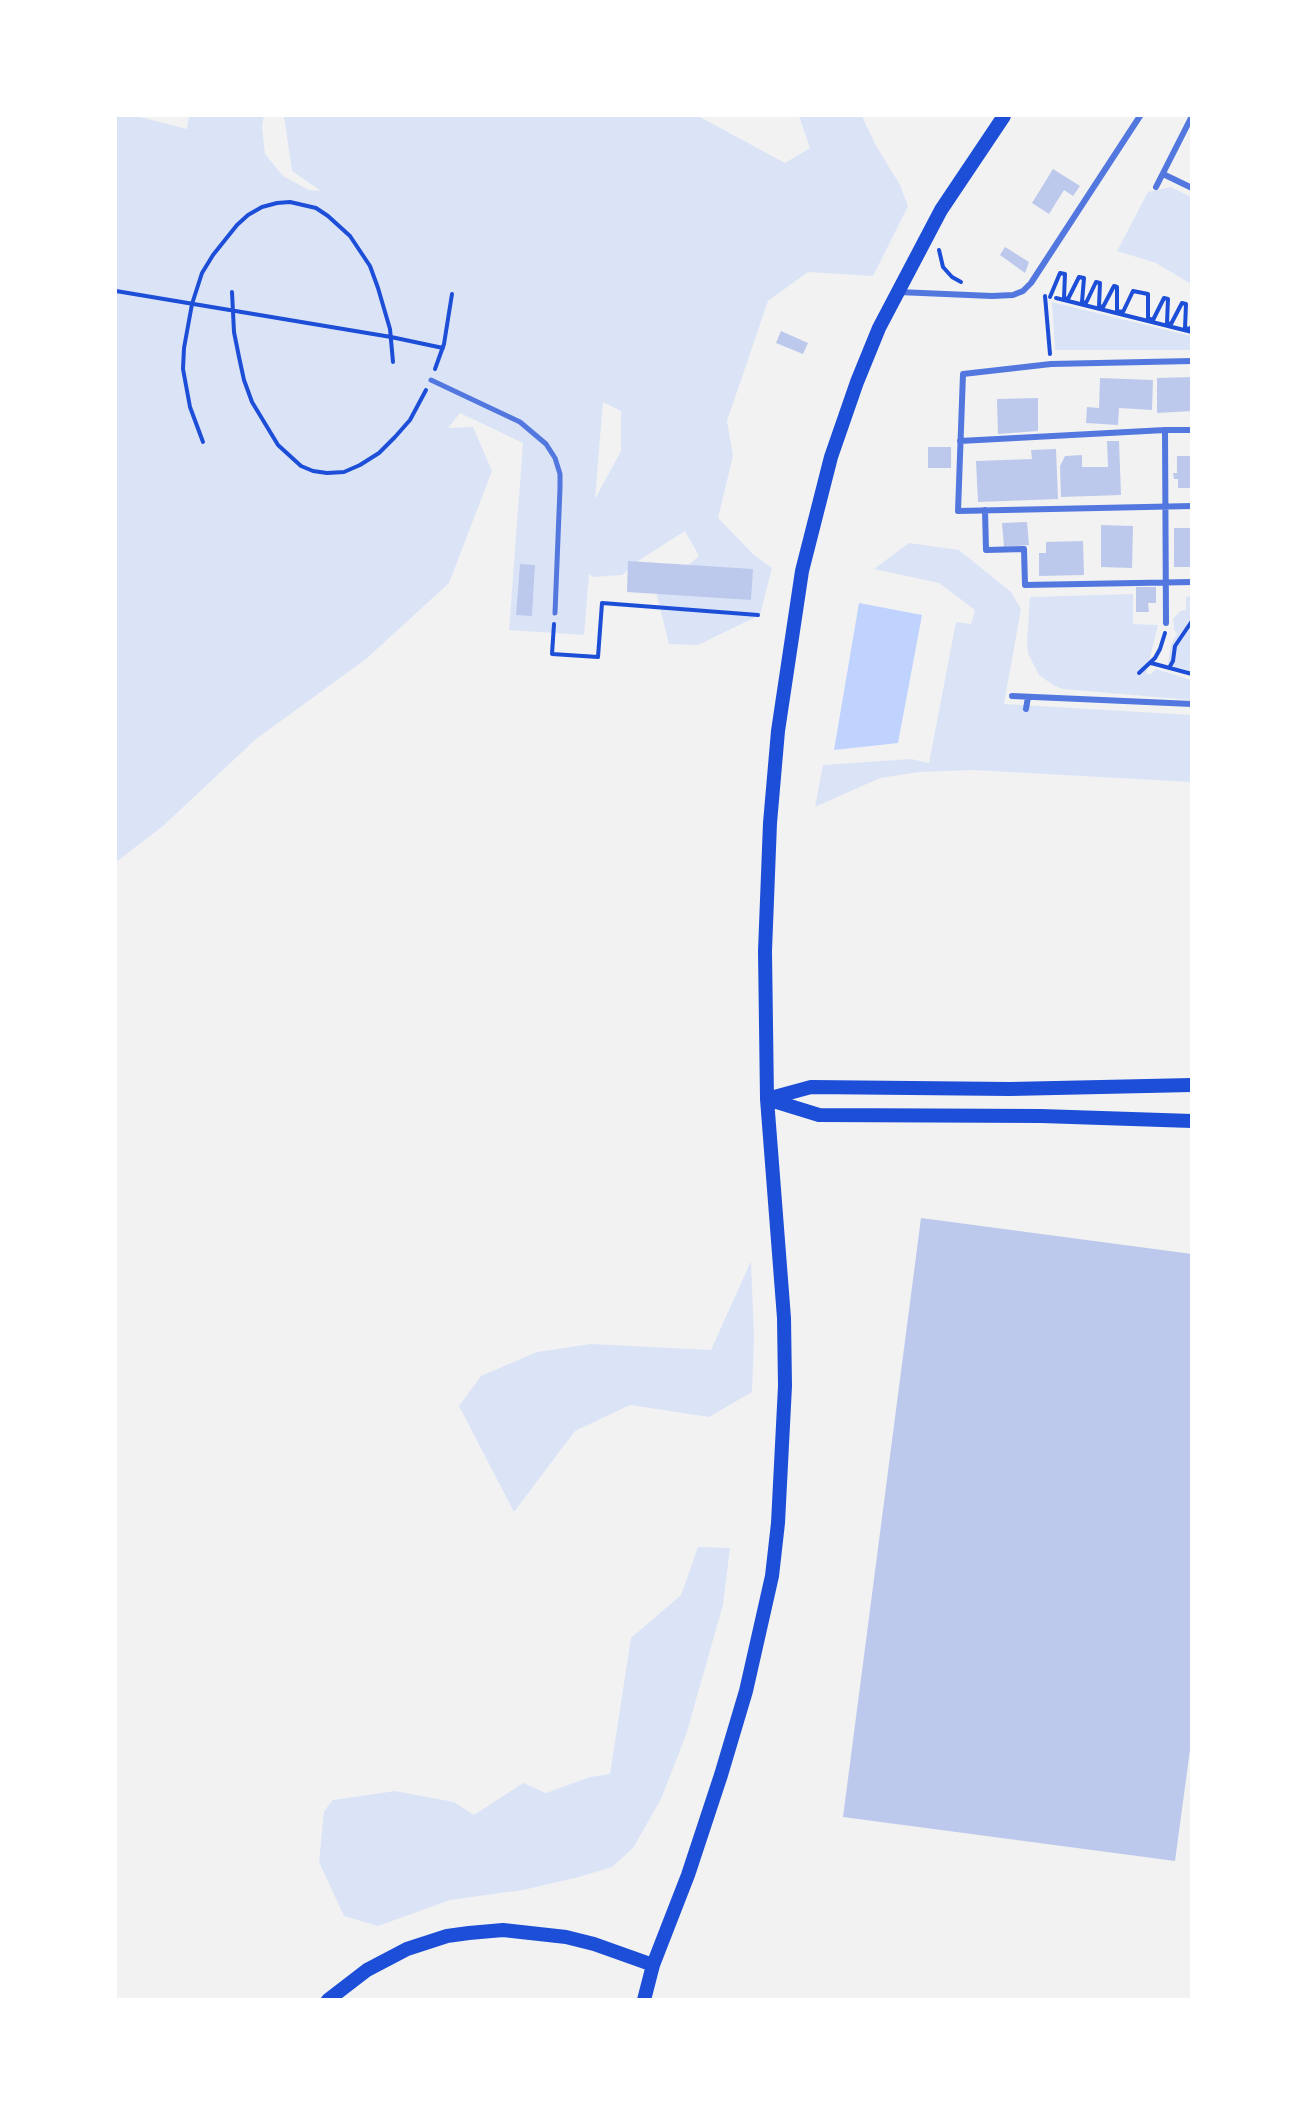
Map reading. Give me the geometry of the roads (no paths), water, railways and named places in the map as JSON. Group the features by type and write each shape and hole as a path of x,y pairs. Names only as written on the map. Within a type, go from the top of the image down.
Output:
{"main road":[{"path":"644,2000 653,1965 688,1875 747,1691 772,1576 778,1523 785,1386 784,1318 767,1099 765,951 770,823 778,731 796,608 811,532 831,457 857,382 897,292 941,210 1004,116"},
{"path":"767,1099 811,1087 1010,1089 1191,1085"},
{"path":"767,1099 819,1115 1041,1116 1191,1121"},
{"path":"328,2000 368,1970 407,1949 447,1936 503,1930 566,1937 594,1944 653,1965"}],"street":[{"path":"897,292 999,296 1013,295 1023,291 1031,283 1140,116"},
{"path":"1156,188 1191,116"},
{"path":"1163,174 1191,188"},
{"path":"1191,362 1051,364 963,374 958,511 1191,506"},
{"path":"431,380 520,422 546,444 555,459 560,474 560,488 555,613"},
{"path":"1165,430 1166,623"},
{"path":"960,441 1191,430"},
{"path":"985,510 986,550 1024,549 1025,585 1191,582"},
{"path":"1012,696 1191,704"},
{"path":"1026,709 1028,697"}],"water":[{"path":"859,603 922,615 898,743 834,750"}]}
